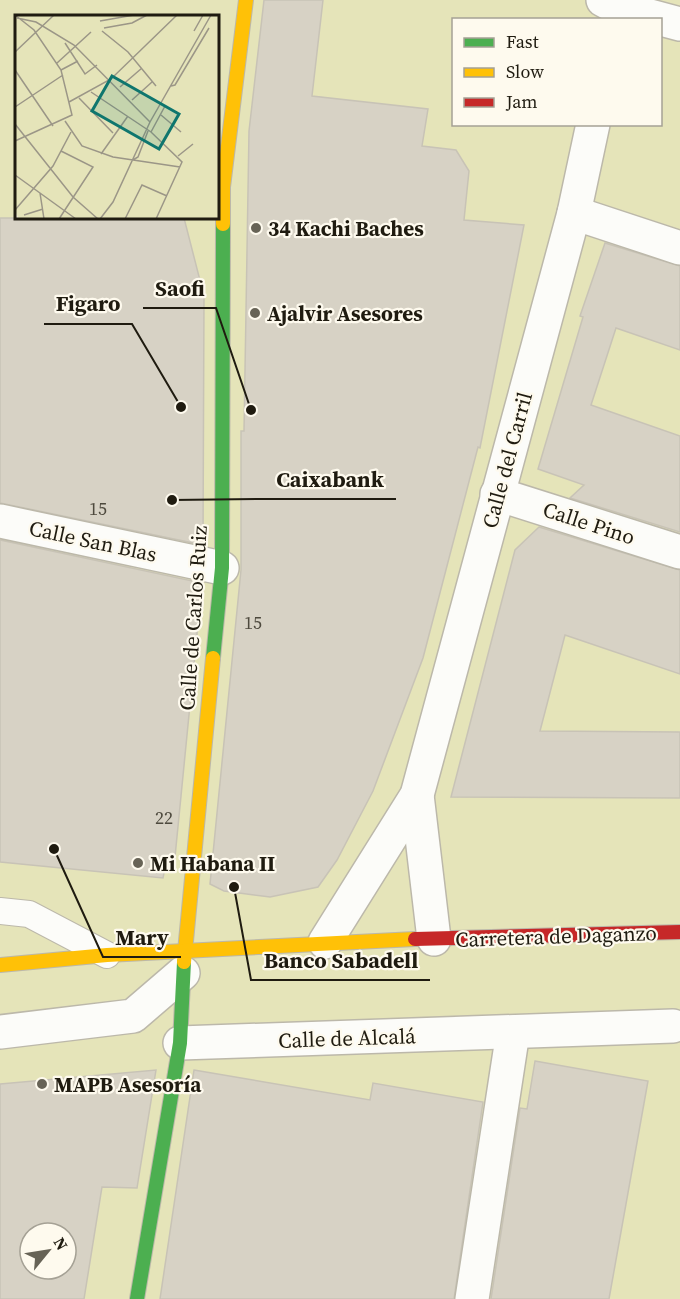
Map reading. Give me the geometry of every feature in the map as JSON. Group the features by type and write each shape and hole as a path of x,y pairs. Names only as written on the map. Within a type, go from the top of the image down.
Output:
{"street":[{"name":"Calle de Carlos Ruiz","path":"184,962 222,568 223,187 246,0"},
{"path":"613,7 656,18"},
{"path":"662,19 680,24"},
{"name":"Calle del Carril","path":"325,942 417,795 574,213 592,126"},
{"path":"574,213 680,248"},
{"name":"Calle Pino","path":"497,494 680,552"},
{"name":"Calle San Blas","path":"0,521 222,568"},
{"name":"Calle del Carril","path":"417,795 434,939"},
{"name":"Carretera de Daganzo","path":"0,965 107,955 184,962 325,942 680,932"},
{"path":"0,1032 133,1016 184,962"},
{"path":"137,1299 180,1043 184,962"},
{"name":"Calle de Alcalá","path":"180,1043 673,1026"},
{"path":"472,1299 513,1032"}],"lane":[{"path":"0,911 29,914 107,955"}],"green space":[{"path":"0,0 680,0 680,1299 0,1299"}],"building":[{"path":"264,0 323,0 312,96 428,109 422,146 456,150 469,171 464,220 524,225 480,448 478,447 423,658 373,791 337,860 318,887 270,897 224,891 210,884 241,570 241,431 244,431 249,131"},
{"path":"0,218 184,219 204,296 203,545 0,503"},
{"path":"605,243 680,266 680,350 616,328 591,405 680,436 680,532 570,498 584,485 538,469 583,317 580,316"},
{"path":"539,527 680,570 680,674 565,635 540,731 680,732 680,798 451,797 515,550"},
{"path":"0,540 202,583 174,867 166,863 163,878 0,862"},
{"path":"535,1061 648,1081 609,1299 491,1299 520,1108 527,1109"},
{"path":"156,1070 137,1188 102,1187 84,1299 0,1299 0,1084"},
{"path":"194,1070 370,1100 373,1083 483,1102 454,1299 160,1299"}],"traffic: fast":[{"path":"213,658 222,568 223,224"},
{"path":"137,1299 180,1043 184,962"}],"traffic: slow":[{"path":"223,224 223,187 246,0"},
{"path":"184,962 213,658"},
{"path":"0,965 107,955 415,939"}],"traffic: jam":[{"path":"415,939 680,932"}],"place":[{"name":"34 Kachi Baches","path":"256,228"},
{"name":"Ajalvir Asesores","path":"255,313"},
{"name":"Figaro","path":"181,407"},
{"name":"Saofi","path":"251,410"},
{"name":"Caixabank","path":"172,500"},
{"name":"Mary","path":"54,849"},
{"name":"Mi Habana II","path":"138,863"},
{"name":"Banco Sabadell","path":"234,887"},
{"name":"MAPB Asesoría","path":"42,1084"}]}
